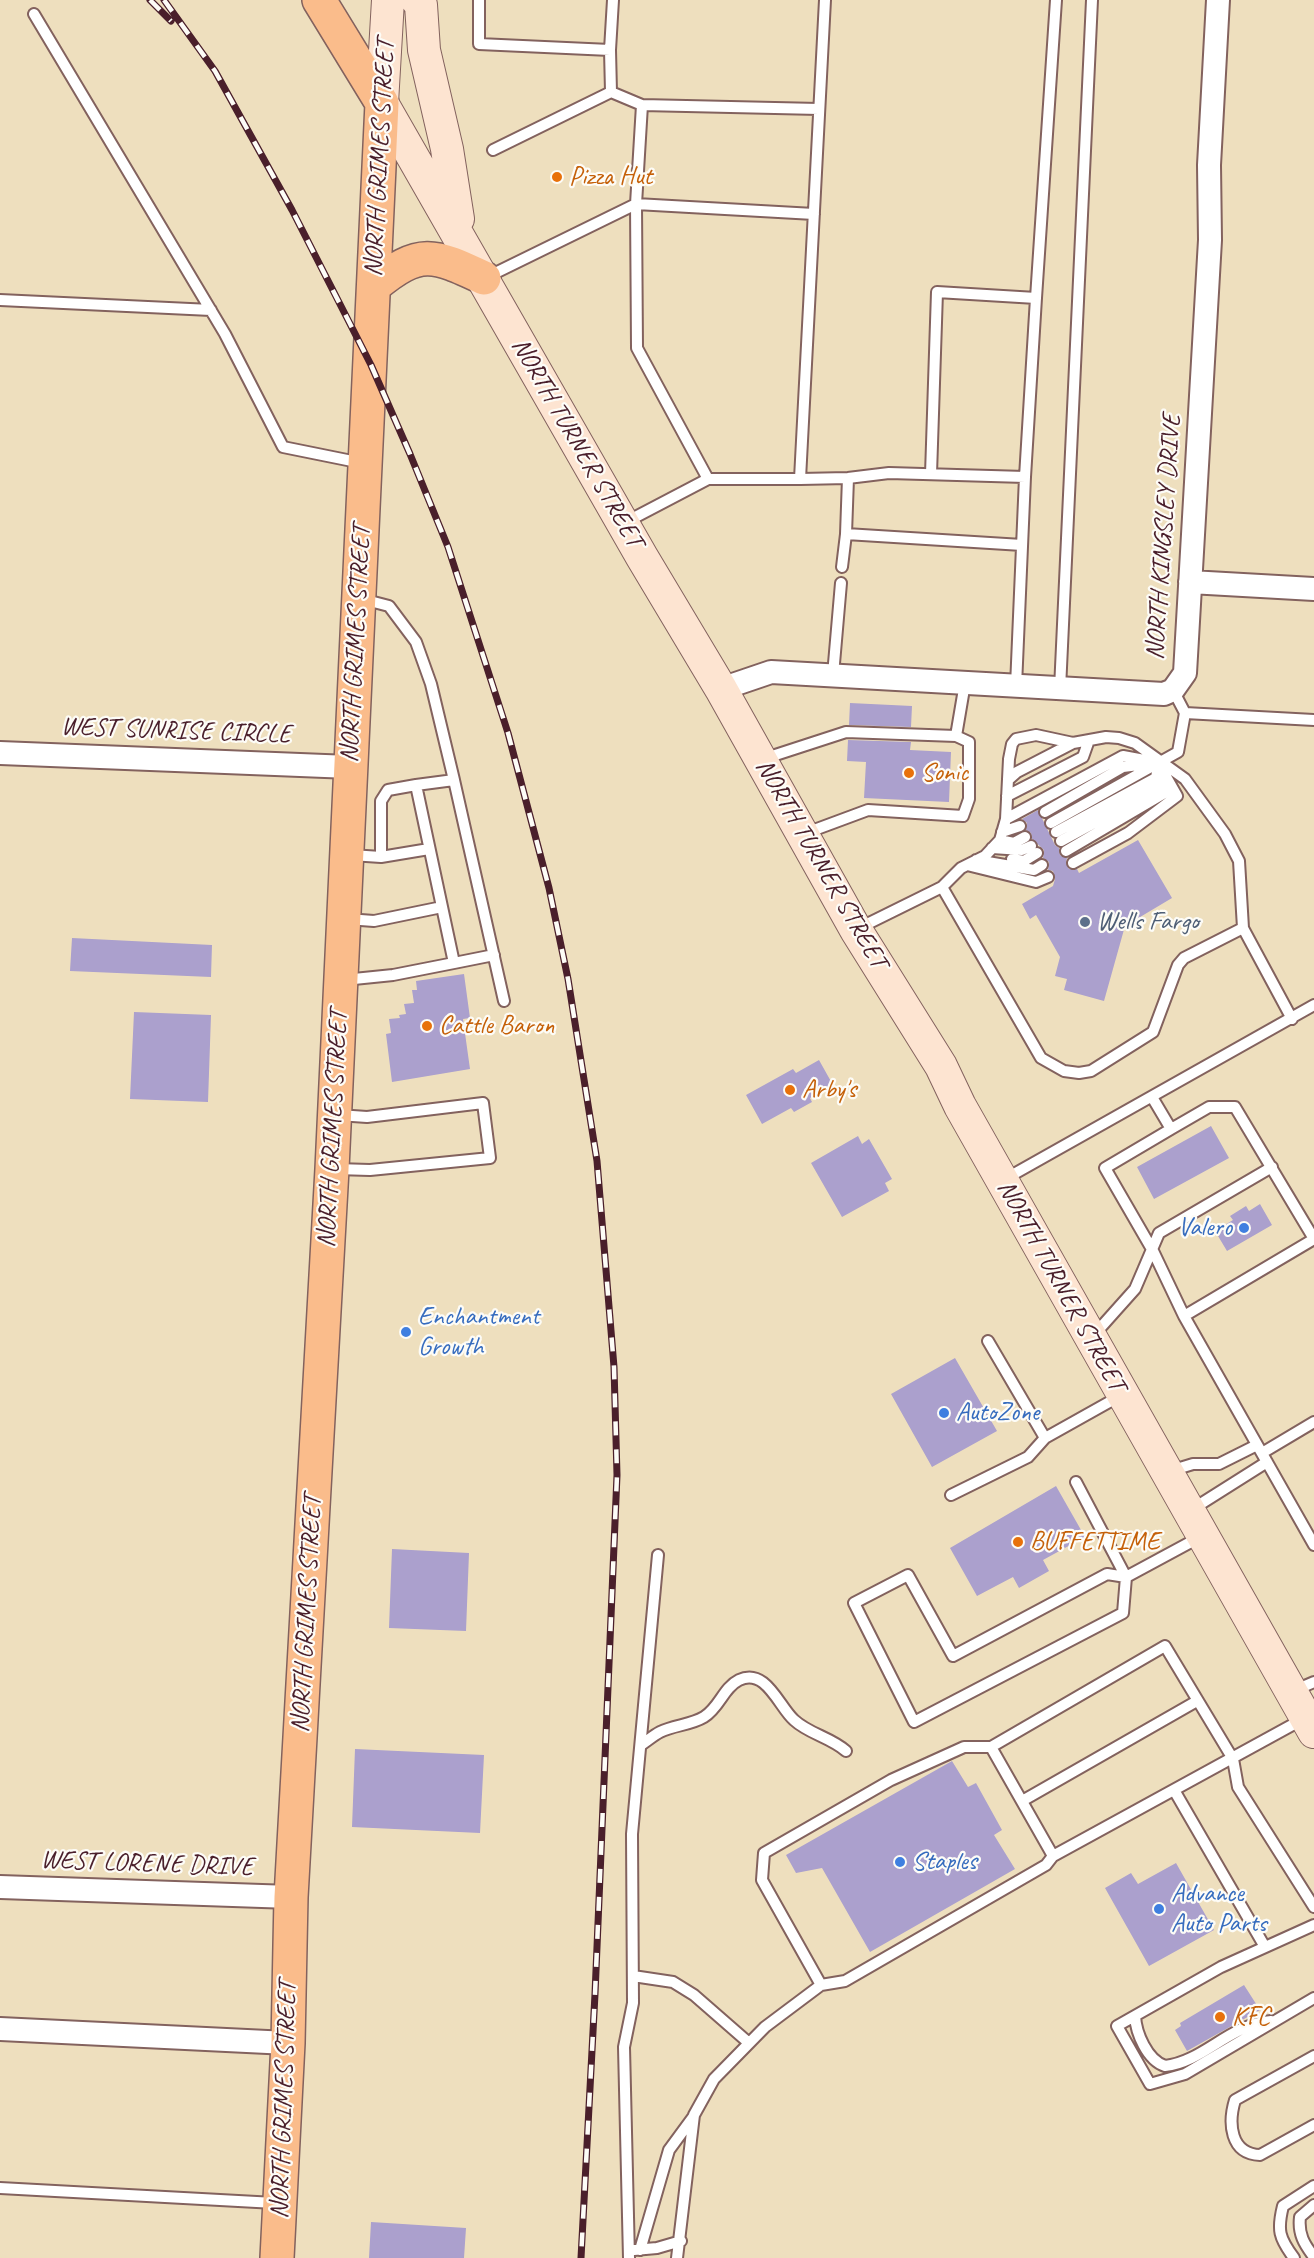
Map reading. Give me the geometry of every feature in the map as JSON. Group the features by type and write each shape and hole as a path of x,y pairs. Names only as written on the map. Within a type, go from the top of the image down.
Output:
{"main road":[{"name":"NORTH TURNER STREET","path":"319,0 461,238 623,524 721,689 856,930 941,1066 960,1106 1195,1524 1306,1706"},
{"name":"NORTH GRIMES STREET","path":"277,2258 288,2043 291,1897 335,1115 388,0"},
{"path":"417,0 421,5 424,50 447,149 461,238"},
{"path":"374,286 399,266 421,258 444,260 484,278"}],"street":[{"name":"NORTH KINGSLEY DRIVE","path":"721,689 771,672 1164,694 1173,690 1185,672 1210,240 1209,165 1218,0"},
{"path":"1190,582 1314,589"},
{"name":"WEST SUNRISE CIRCLE","path":"0,753 350,767"},
{"name":"WEST LORENE DRIVE","path":"0,1887 291,1897"},
{"path":"0,2029 288,2043"}],"lane":[{"path":"479,0 479,44 610,50"},
{"path":"611,92 610,50 614,0"},
{"path":"800,479 825,0"},
{"path":"1016,686 1025,477 1056,0"},
{"path":"1060,689 1092,0"},
{"path":"34,14 211,310 283,447 366,464"},
{"path":"493,150 611,92 642,105 819,109"},
{"path":"642,105 636,204 638,348 708,479"},
{"path":"484,278 636,204 814,214"},
{"path":"931,474 937,292 1036,298"},
{"path":"0,300 211,310"},
{"path":"623,524 708,479 848,478 889,473 1025,477"},
{"path":"842,567 848,478"},
{"path":"846,534 1022,545"},
{"path":"833,675 841,583"},
{"path":"358,598 389,606 416,642 431,684 504,1001"},
{"path":"956,736 965,683"},
{"path":"1158,763 1163,785 1058,837 1158,763 1178,752 1185,713 1173,690"},
{"path":"1185,713 1314,720"},
{"path":"760,760 846,732 956,736 969,742 969,799 963,816 868,810 803,835"},
{"path":"987,850 1006,819 1012,744 1016,739 1036,735 1073,743"},
{"path":"1008,780 1017,772 1073,743 1119,738 1134,743 1158,763 1185,779 1225,834 1239,861 1243,928 1292,1019"},
{"path":"1007,796 1083,757 1089,740"},
{"path":"1006,819 1123,756 1158,763 1177,796 1128,833 1073,863"},
{"path":"1045,812 1123,767 1158,763"},
{"path":"381,857 381,801 388,790 454,780"},
{"path":"416,785 454,963"},
{"path":"856,930 942,887 1020,826"},
{"path":"1014,843 1031,845 1024,861 987,850 1014,843"},
{"path":"346,855 381,857 429,849"},
{"path":"987,850 1034,870 1042,865"},
{"path":"987,850 1036,882 1048,877"},
{"path":"942,887 1041,1058 1064,1071 1079,1073 1091,1071 1153,1032 1179,965 1184,958 1243,928"},
{"path":"343,919 374,921 442,907"},
{"path":"340,980 393,975 494,955"},
{"path":"1002,1181 1314,1005"},
{"path":"1152,1097 1171,1129"},
{"path":"332,1169 370,1170 490,1158 483,1103 367,1117 335,1115"},
{"path":"1184,1316 1314,1239 1235,1107 1209,1107 1105,1168 1153,1251 1184,1316 1314,1545"},
{"path":"1091,1338 1135,1289 1159,1233 1272,1167"},
{"path":"988,1341 1045,1438"},
{"path":"951,1495 1028,1457 1045,1438 1123,1394"},
{"path":"1076,1482 1126,1577 1123,1612 914,1722 855,1603 908,1575 953,1656 1107,1574 1126,1577 1195,1524 1262,1453 1314,1422"},
{"path":"1166,1472 1193,1464 1219,1464 1262,1453"},
{"path":"633,2252 624,2047 633,2003 632,1834 658,1555"},
{"path":"821,1985 762,1880 765,1853 891,1780 964,1747 991,1747 1165,1646 1233,1759 1238,1787 1314,1906"},
{"path":"641,1745 661,1732 705,1716 720,1703 729,1686 741,1679 756,1680 774,1692 793,1720 835,1741 846,1751"},
{"path":"1022,1801 1197,1701"},
{"path":"633,2252 669,2150 694,2115 714,2079 765,2027 821,1985 845,1981 1046,1865 1053,1856 1233,1759 1306,1706"},
{"path":"991,1747 1053,1856"},
{"path":"1174,1790 1265,1947"},
{"path":"1314,1925 1221,1967 1117,2026 1150,2084 1185,2074 1314,1998"},
{"path":"633,1976 673,1982 694,1995 749,2043"},
{"path":"1135,2016 1136,2026 1150,2055 1165,2066 1181,2063 1253,2022 1276,2020"},
{"path":"1314,2056 1235,2100 1230,2126 1240,2148 1250,2154 1267,2151 1314,2125"},
{"path":"677,2258 681,2241 694,2115"},
{"path":"1294,2258 1281,2241 1279,2230 1283,2206 1314,2186"},
{"path":"0,2188 280,2203"},
{"path":"1314,2205 1300,2217 1299,2225 1304,2244 1314,2257"},
{"path":"633,2252 681,2241"}],"building":[{"path":"850,703 912,706 911,727 849,725"},
{"name":"Sonic","path":"848,740 911,742 910,750 951,752 949,802 864,798 866,762 847,761"},
{"name":"Wells Fargo","path":"1038,810 1055,845 1059,848 1060,855 1067,858 1066,863 1069,869 1077,869 1079,873 1138,840 1172,898 1125,926 1104,1001 1064,990 1067,979 1055,976 1060,957 1036,915 1030,919 1022,904 1053,886 1055,879 1053,871 1048,870 1049,862 1043,858 1044,850 1032,839 1031,833 1026,830 1027,823 1022,819"},
{"path":"72,938 212,945 211,977 70,971"},
{"name":"Cattle Baron","path":"464,974 470,1018 463,1019 470,1069 392,1082 386,1034 391,1033 389,1019 400,1018 399,1015 406,1014 404,1004 414,1003 412,990 417,990 416,981"},
{"path":"134,1012 211,1015 208,1102 130,1099"},
{"name":"Arby's","path":"819,1060 833,1085 810,1098 812,1102 794,1112 791,1108 762,1124 746,1095 793,1069 796,1073"},
{"name":"Valero","path":"1211,1126 1229,1158 1154,1199 1137,1167"},
{"path":"858,1136 862,1144 869,1139 892,1179 885,1183 889,1191 842,1217 811,1163"},
{"name":"Valero","path":"1260,1204 1272,1225 1227,1251 1215,1231 1233,1220 1230,1216 1246,1206 1249,1211"},
{"name":"AutoZone","path":"955,1358 997,1431 932,1467 891,1394"},
{"name":"BUFFETTIME","path":"1056,1486 1085,1537 1043,1560 1049,1571 1019,1588 1013,1577 977,1596 950,1548"},
{"path":"392,1549 469,1553 466,1631 389,1628"},
{"path":"355,1749 484,1755 480,1833 352,1827"},
{"name":"Staples","path":"952,1761 968,1787 976,1783 1002,1830 994,1835 1015,1869 870,1952 822,1868 796,1873 786,1855"},
{"name":"Advance Auto Parts","path":"1176,1863 1214,1930 1149,1966 1105,1888 1131,1873 1138,1884"},
{"name":"KFC","path":"1244,1985 1260,2010 1187,2051 1175,2030 1181,2026 1180,2023"},
{"path":"371,2222 466,2228 464,2258 369,2258"}],"railway":[{"path":"150,0 171,21"},
{"path":"164,0 215,71 292,210 371,365 410,454 448,547 508,733 549,888 568,979 597,1161 614,1367 617,1475 595,1994 581,2258"}],"place":[{"name":"Pizza Hut","path":"557,177"},
{"name":"Sonic","path":"909,773"},
{"name":"Wells Fargo","path":"1085,922"},
{"name":"Cattle Baron","path":"427,1026"},
{"name":"Arby's","path":"790,1090"},
{"name":"Valero","path":"1244,1228"},
{"name":"Enchantment Growth","path":"406,1332"},
{"name":"AutoZone","path":"944,1413"},
{"name":"BUFFETTIME","path":"1018,1542"},
{"name":"Staples","path":"900,1862"},
{"name":"Advance Auto Parts","path":"1159,1909"},
{"name":"KFC","path":"1220,2017"}]}
